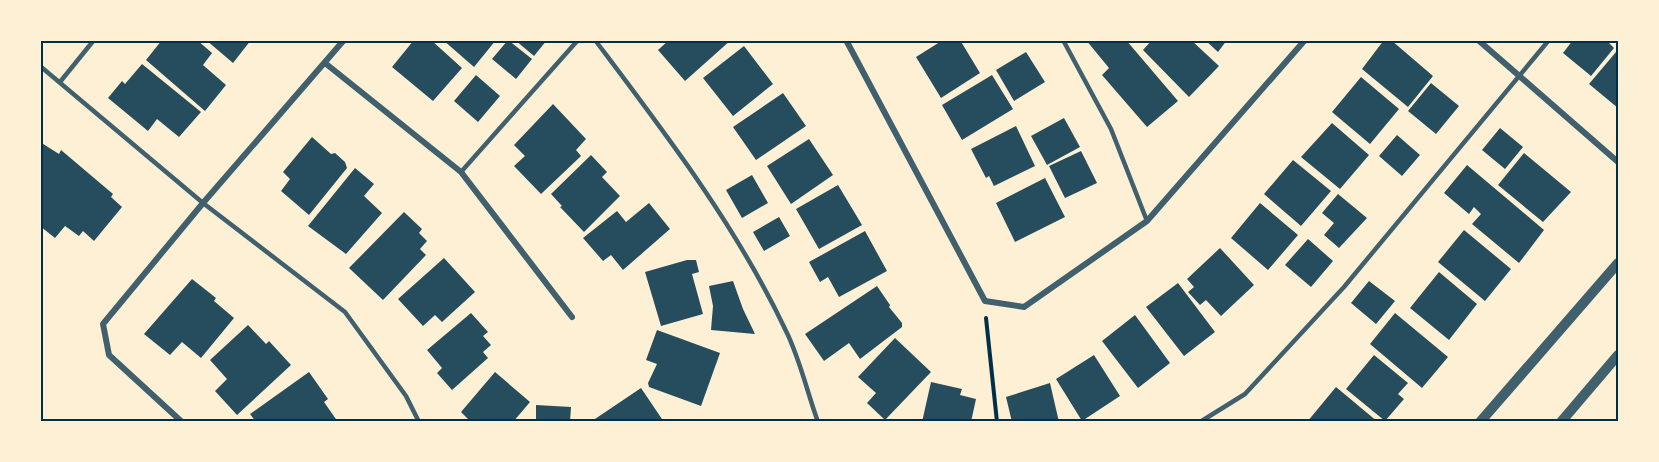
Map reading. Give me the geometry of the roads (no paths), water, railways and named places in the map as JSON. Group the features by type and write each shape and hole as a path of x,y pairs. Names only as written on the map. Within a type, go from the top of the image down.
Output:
{"street":[{"path":"182,422 109,355 102,324 202,203 344,40"},
{"path":"846,40 985,301 1024,307 1147,221 1305,40"},
{"path":"1478,40 1618,162"},
{"path":"325,63 461,172 572,317"},
{"path":"1480,422 1618,263"},
{"path":"1561,422 1618,355"}],"lane":[{"path":"60,82 94,40"},
{"path":"461,172 578,40"},
{"path":"595,40 680,153 737,239 787,332 818,422"},
{"path":"1063,40 1111,129 1147,221"},
{"path":"1200,422 1245,394 1344,287 1549,40"},
{"path":"40,66 202,203 345,312 406,396 419,422"}]}
